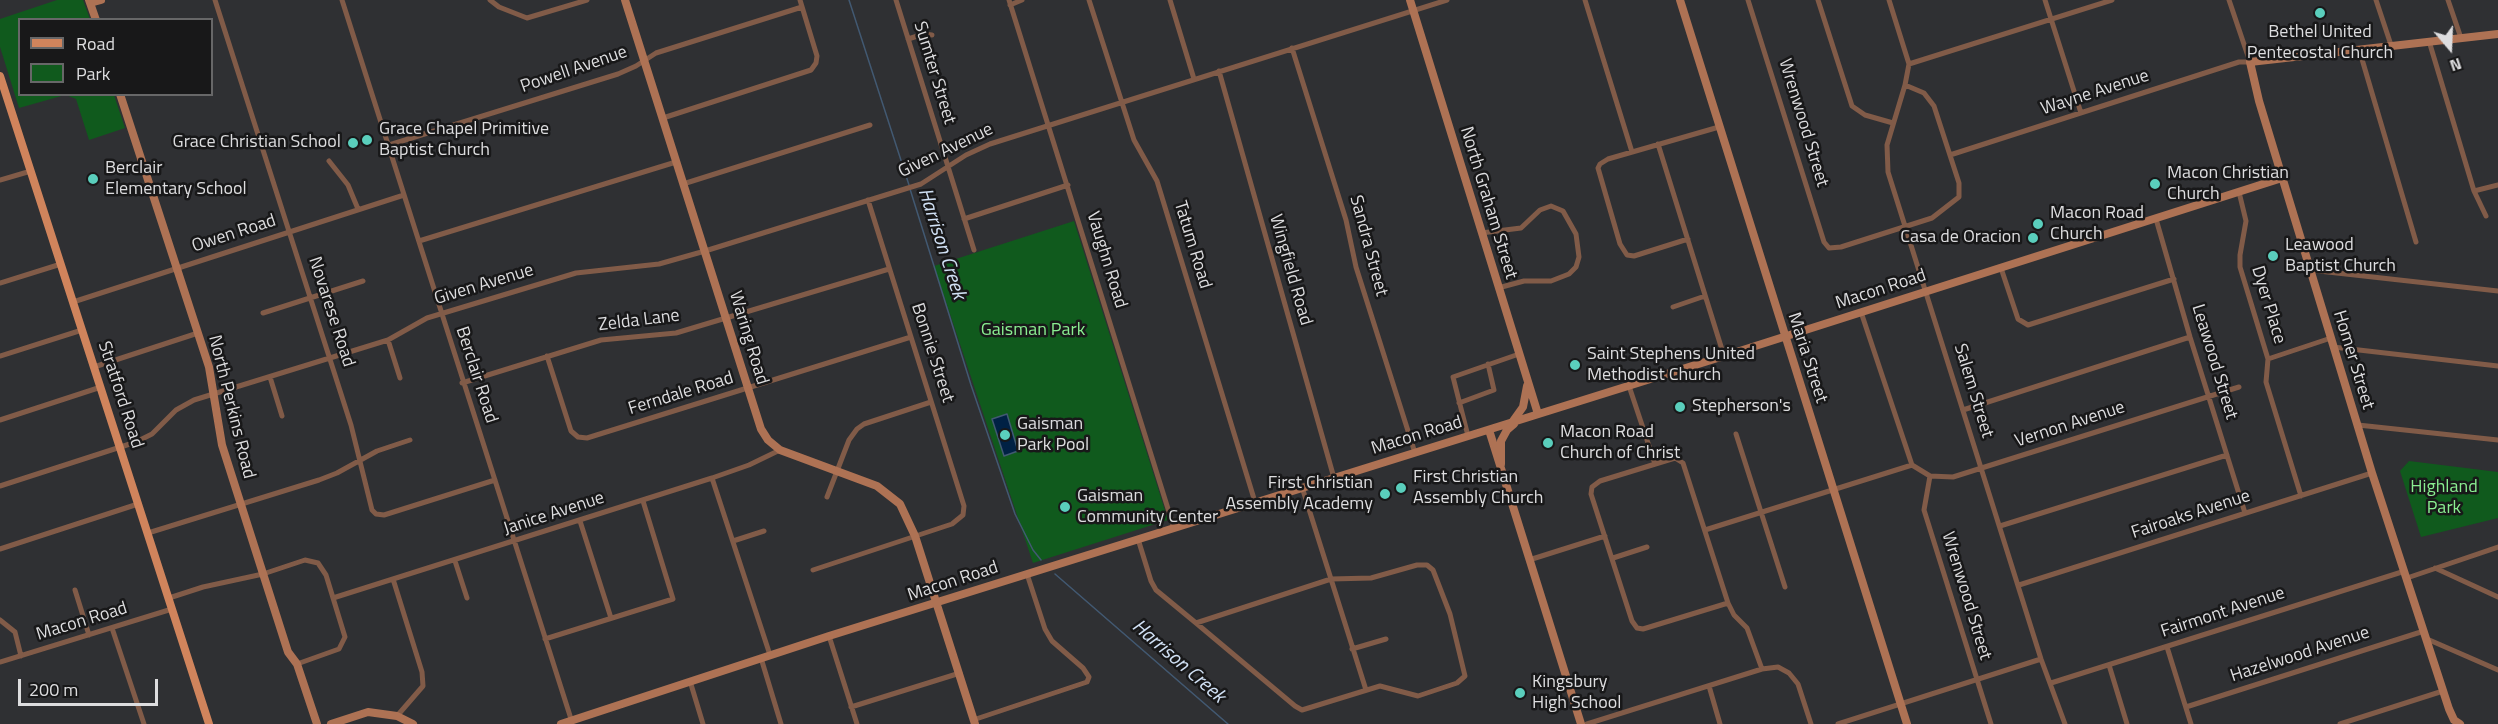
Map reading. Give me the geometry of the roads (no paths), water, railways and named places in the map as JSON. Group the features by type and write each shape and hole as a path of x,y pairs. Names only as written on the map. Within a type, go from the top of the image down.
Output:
{"main road":[{"path":"95,18 90,2 101,0"},
{"name":"Waring Road","path":"625,0 748,389 764,435 780,450"},
{"name":"North Graham Street","path":"1410,0 1480,233 1538,414"},
{"name":"Maria Street","path":"1680,0 1907,724"},
{"path":"2250,62 2498,34"},
{"name":"Homer Street","path":"2250,62 2282,178 2372,473 2443,691 2452,716 2460,724"},
{"name":"Stratford Road","path":"1,81 209,724"},
{"name":"North Perkins Road","path":"121,96 198,333 215,394 219,434 288,652 297,664 317,724"},
{"name":"Macon Road","path":"561,724 829,636 1785,337 2282,178"},
{"path":"1501,469 1503,437 1516,421 1523,407 1528,381"},
{"path":"1489,430 1581,724"},
{"path":"780,450 878,486 889,494 907,515 938,603 974,722"},
{"path":"331,724 368,712 397,716 413,724"}],"street":[{"name":"Novarese Road","path":"215,0 351,425 370,507 378,515 495,480"},
{"name":"Berclair Road","path":"342,0 462,383 572,722"},
{"path":"490,0 499,7 527,18 587,0"},
{"path":"663,118 806,72 815,65 817,56 800,0"},
{"name":"Sumter Street","path":"896,0 974,250"},
{"path":"1010,2 1022,0"},
{"name":"Tatum Road","path":"1089,0 1135,143 1155,175 1255,502"},
{"path":"1170,0 1194,79"},
{"name":"Given Avenue","path":"0,486 120,448 152,434 183,405 388,339 427,318 576,273 659,264 705,251 916,185 929,180 982,147 1413,9 1448,0"},
{"path":"1585,0 1632,152"},
{"name":"Wrenwood Street","path":"1748,0 1827,247 1834,249 1905,226"},
{"path":"1818,0 1852,105 1866,115 1893,123"},
{"path":"1889,0 1909,64 2112,0"},
{"path":"2045,0 2081,113"},
{"name":"Homer Street","path":"2229,0 2250,62"},
{"path":"2376,0 2391,45"},
{"path":"2448,0 2460,38"},
{"name":"Vaughn Road","path":"1010,2 1174,528"},
{"name":"Powell Avenue","path":"389,146 618,74 661,51 802,7"},
{"path":"908,39 925,34 932,35"},
{"path":"2429,41 2474,191 2486,216"},
{"name":"Sandra Street","path":"1292,48 1346,220 1356,267 1414,453"},
{"path":"2360,49 2416,242"},
{"name":"Wayne Avenue","path":"1950,155 2239,62 2250,62"},
{"name":"Salem Street","path":"1909,64 1887,145 1887,162 2041,659 2065,724"},
{"name":"Wingfield Road","path":"1219,71 1334,477"},
{"path":"1905,85 1924,93 1933,103 1960,189 1957,201 1932,218 1905,226"},
{"path":"683,184 870,125"},
{"path":"1688,239 1631,256 1625,253 1598,176 1598,168 1600,164 1632,152 1719,127"},
{"path":"1658,144 1724,356"},
{"path":"329,161 348,184 358,209"},
{"path":"419,241 676,162"},
{"path":"0,180 31,171"},
{"path":"964,219 1068,185"},
{"path":"2474,191 2498,185"},
{"name":"Dyer Place","path":"2239,192 2246,220 2240,267 2268,359 2266,382 2301,496"},
{"name":"Owen Road","path":"73,302 404,195"},
{"name":"Bonnie Street","path":"868,200 964,506 963,515 952,524 915,536"},
{"path":"1480,233 1521,228 1540,210 1554,206 1563,211 1578,239 1579,257 1576,267 1569,274 1551,281 1524,281 1498,288"},
{"name":"Leawood Street","path":"2156,219 2245,513"},
{"path":"0,283 61,264"},
{"path":"2001,268 2016,313 2023,324 2033,324 2174,279"},
{"name":"Zelda Lane","path":"462,383 601,340 676,333 889,269"},
{"path":"2310,270 2498,291"},
{"path":"263,313 363,281"},
{"path":"1673,307 1705,296"},
{"path":"1861,312 1912,465 1930,476"},
{"path":"0,356 82,330"},
{"path":"94,367 198,333"},
{"path":"1963,410 2190,337"},
{"name":"Ferndale Road","path":"547,356 571,431 578,437 587,438 911,338"},
{"path":"2268,359 2331,338"},
{"path":"388,339 400,378"},
{"path":"2333,347 2498,366"},
{"path":"1468,436 1453,377 1519,354"},
{"path":"1459,403 1494,390 1488,364"},
{"path":"270,377 282,416"},
{"path":"1629,386 1655,464"},
{"path":"0,420 100,387"},
{"name":"Vernon Avenue","path":"1930,476 1953,477 2239,387"},
{"path":"827,497 849,440 864,424 931,402"},
{"path":"2358,425 2498,440"},
{"path":"1736,434 1785,587"},
{"path":"148,533 319,480 376,451 410,440"},
{"name":"Janice Avenue","path":"333,598 643,501 712,478 780,450"},
{"path":"2000,526 2227,455"},
{"path":"1728,603 1643,629 1637,628 1632,621 1605,536 1591,490 1592,486 1600,481 1675,458 1683,463 1728,603 1734,615 1748,627 1762,669"},
{"path":"1705,530 1912,465"},
{"name":"Fairoaks Avenue","path":"2019,585 2372,473"},
{"name":"Wrenwood Street","path":"1930,476 1924,510 1991,724"},
{"path":"712,478 770,655"},
{"path":"1302,488 1366,690"},
{"path":"545,639 673,599 643,501"},
{"path":"0,549 138,504"},
{"path":"580,521 611,618"},
{"path":"733,541 764,531"},
{"path":"813,570 915,536"},
{"path":"1529,560 1605,536"},
{"path":"1138,539 1156,590 1196,623 1302,710 1380,686 1418,696 1457,683 1465,676 1450,614 1433,570 1426,565 1417,565 1371,578 1331,579 1196,623"},
{"path":"1613,558 1647,547"},
{"name":"Fairmont Avenue","path":"2051,683 2498,547"},
{"path":"169,598 203,587 263,574 305,560 318,563 326,575 345,637 343,644 333,652 297,664"},
{"path":"455,561 467,598"},
{"path":"2435,568 2498,597"},
{"path":"974,722 1088,682 1089,677 1083,668 1052,641 1045,628 1027,574"},
{"path":"393,579 422,672 423,686 397,716"},
{"path":"75,590 89,635"},
{"name":"Macon Road","path":"0,662 172,609"},
{"path":"0,620 15,632 21,656"},
{"path":"112,628 144,724"},
{"path":"2425,635 2498,670"},
{"name":"Hazelwood Avenue","path":"2186,707 2425,635"},
{"path":"829,636 857,724"},
{"path":"1352,649 1386,639"},
{"path":"2167,646 2191,724"},
{"path":"761,658 781,724"},
{"path":"1838,724 2041,659"},
{"path":"2109,665 2127,724"},
{"path":"1587,724 1762,669 1778,667 1790,673 1798,684 1811,724"},
{"path":"851,707 960,673"},
{"path":"690,681 703,724"},
{"path":"1709,686 1720,724"},
{"path":"2340,724 2443,691"}],"water":[{"name":"Gaisman Park Pool","path":"1007,414 1018,451 1004,456 992,419"}],"waterway":[{"name":"Harrison Creek","path":"849,0 909,185"},
{"name":"Harrison Creek","path":"910,189 971,385 1015,514 1033,550 1041,560"},
{"name":"Harrison Creek","path":"1055,574 1228,724"}],"place":[{"name":"Bethel United Pentecostal Church","path":"2320,13"},
{"name":"Grace Chapel Primitive Baptist Church","path":"367,140"},
{"name":"Grace Christian School","path":"353,143"},
{"name":"Berclair Elementary School","path":"93,179"},
{"name":"Macon Christian Church","path":"2155,184"},
{"name":"Macon Road Church","path":"2038,224"},
{"name":"Casa de Oracion","path":"2033,238"},
{"name":"Leawood Baptist Church","path":"2273,256"},
{"name":"Saint Stephens United Methodist Church","path":"1575,365"},
{"name":"Stepherson's","path":"1680,407"},
{"name":"Gaisman Park Pool","path":"1005,435"},
{"name":"Macon Road Church of Christ","path":"1548,443"},
{"name":"First Christian Assembly Church","path":"1401,488"},
{"name":"First Christian Assembly Academy","path":"1385,494"},
{"name":"Gaisman Community Center","path":"1065,507"},
{"name":"Kingsbury High School","path":"1520,693"}],"park label":[{"name":"Gaisman Park","path":"1033,331"},
{"name":"Highland Park","path":"2444,498"}]}
